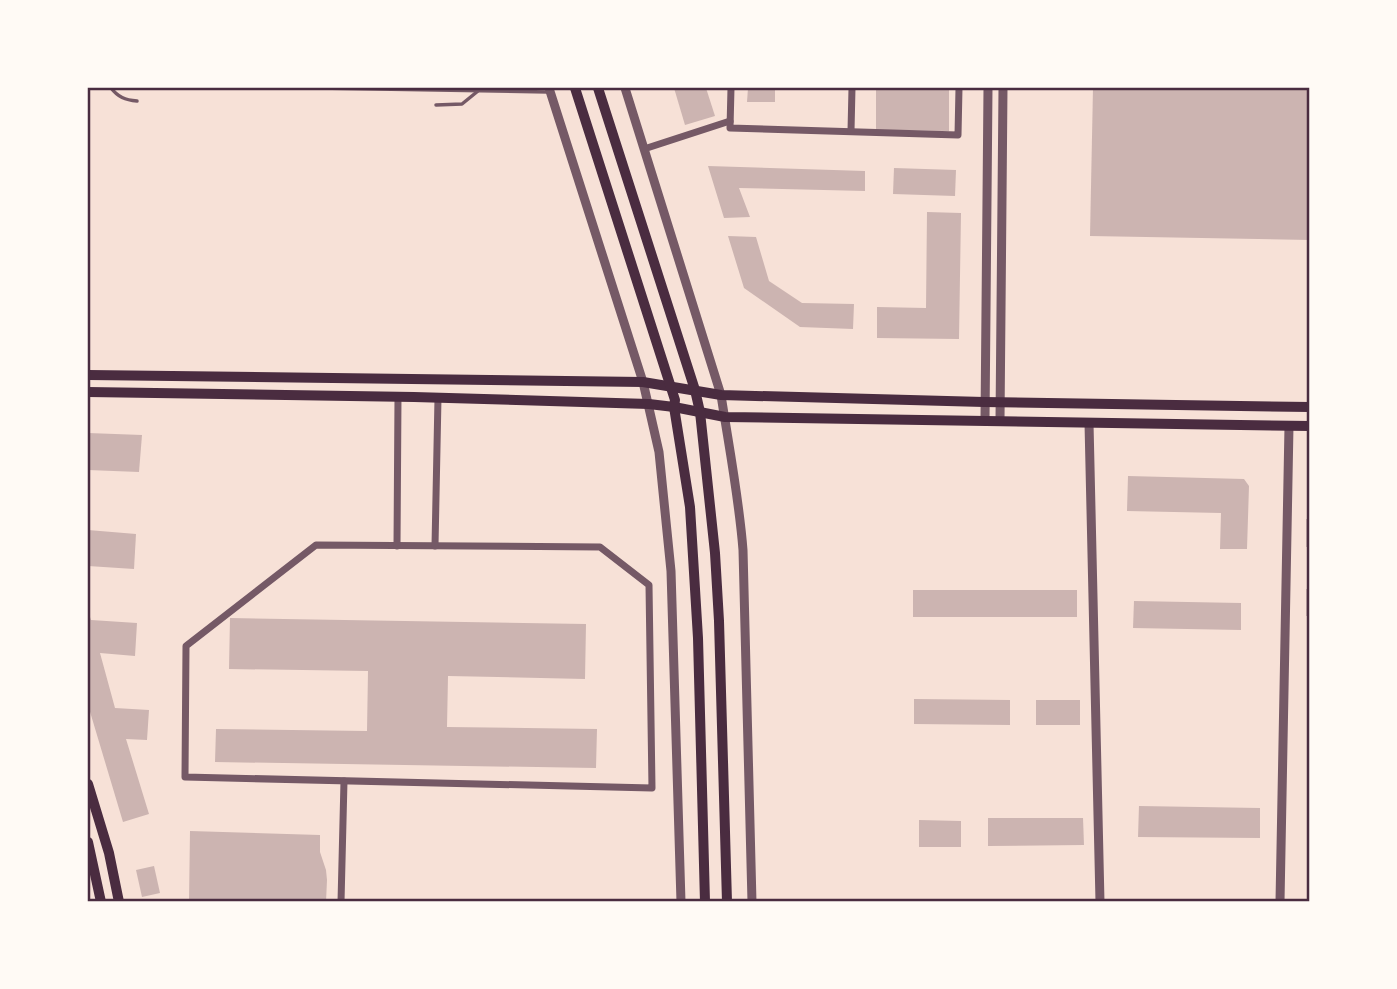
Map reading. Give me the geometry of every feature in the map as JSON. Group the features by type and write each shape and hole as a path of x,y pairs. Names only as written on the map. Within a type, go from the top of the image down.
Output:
{"main road":[{"path":"575,88 675,400 690,508 698,638 705,901"},
{"path":"598,88 700,412 711,503 718,607 727,901"},
{"path":"88,375 643,382 721,395 1310,407"},
{"path":"88,392 649,404 725,417 1310,426"},
{"path":"88,784 109,853 119,901"},
{"path":"88,842 101,901"}],"street":[{"path":"625,88 721,395 740,508 752,901"},
{"path":"731,88 730,128 958,135 959,88"},
{"path":"851,131 852,88"},
{"path":"985,421 988,88"},
{"path":"1000,421 1003,88"},
{"path":"550,90 643,382 659,452 671,571 681,901"},
{"path":"644,149 730,121"},
{"path":"397,545 398,397"},
{"path":"435,546 438,398"},
{"path":"1089,423 1100,901"},
{"path":"1280,901 1289,426"},
{"path":"316,545 435,546 600,547 649,585 652,788 186,776 186,646 316,545"},
{"path":"341,901 344,780"}],"lane":[{"path":"111,88 118,96 137,101"},
{"path":"317,88 550,90"},
{"path":"436,105 462,104 479,90"}],"building":[{"path":"674,88 706,88 715,116 685,125"},
{"path":"748,88 775,88 775,102 747,102"},
{"path":"876,88 949,88 949,131 876,130"},
{"path":"1093,88 1310,88 1310,240 1090,236"},
{"path":"708,166 865,171 865,191 739,188 750,217 724,218"},
{"path":"894,168 956,170 955,196 893,194"},
{"path":"927,212 961,213 959,339 877,338 877,307 926,308"},
{"path":"728,236 756,237 769,281 802,303 854,304 853,329 800,327 744,288"},
{"path":"88,433 142,435 139,472 88,470"},
{"path":"1128,476 1244,479 1249,486 1247,549 1220,549 1221,513 1127,511"},
{"path":"1306,519 1310,519 1310,547 1306,547"},
{"path":"88,530 136,534 134,569 88,566"},
{"path":"1306,589 1310,589 1310,616 1306,616"},
{"path":"913,590 1077,590 1077,617 913,617"},
{"path":"1134,601 1241,603 1241,630 1133,628"},
{"path":"88,611 91,620 137,623 135,656 100,653 115,708 149,710 147,740 126,739 149,814 123,822 88,705"},
{"path":"230,618 586,624 585,679 448,676 447,727 597,729 596,768 215,762 216,729 367,731 368,671 229,669"},
{"path":"914,699 1010,700 1010,725 914,724"},
{"path":"1036,700 1080,700 1080,725 1036,725"},
{"path":"1139,806 1260,808 1260,838 1138,837"},
{"path":"988,818 1083,818 1084,845 988,846"},
{"path":"919,820 961,821 961,847 919,847"},
{"path":"190,831 320,835 320,852 327,880 326,902 189,902"},
{"path":"154,866 160,893 142,897 136,870"}]}
